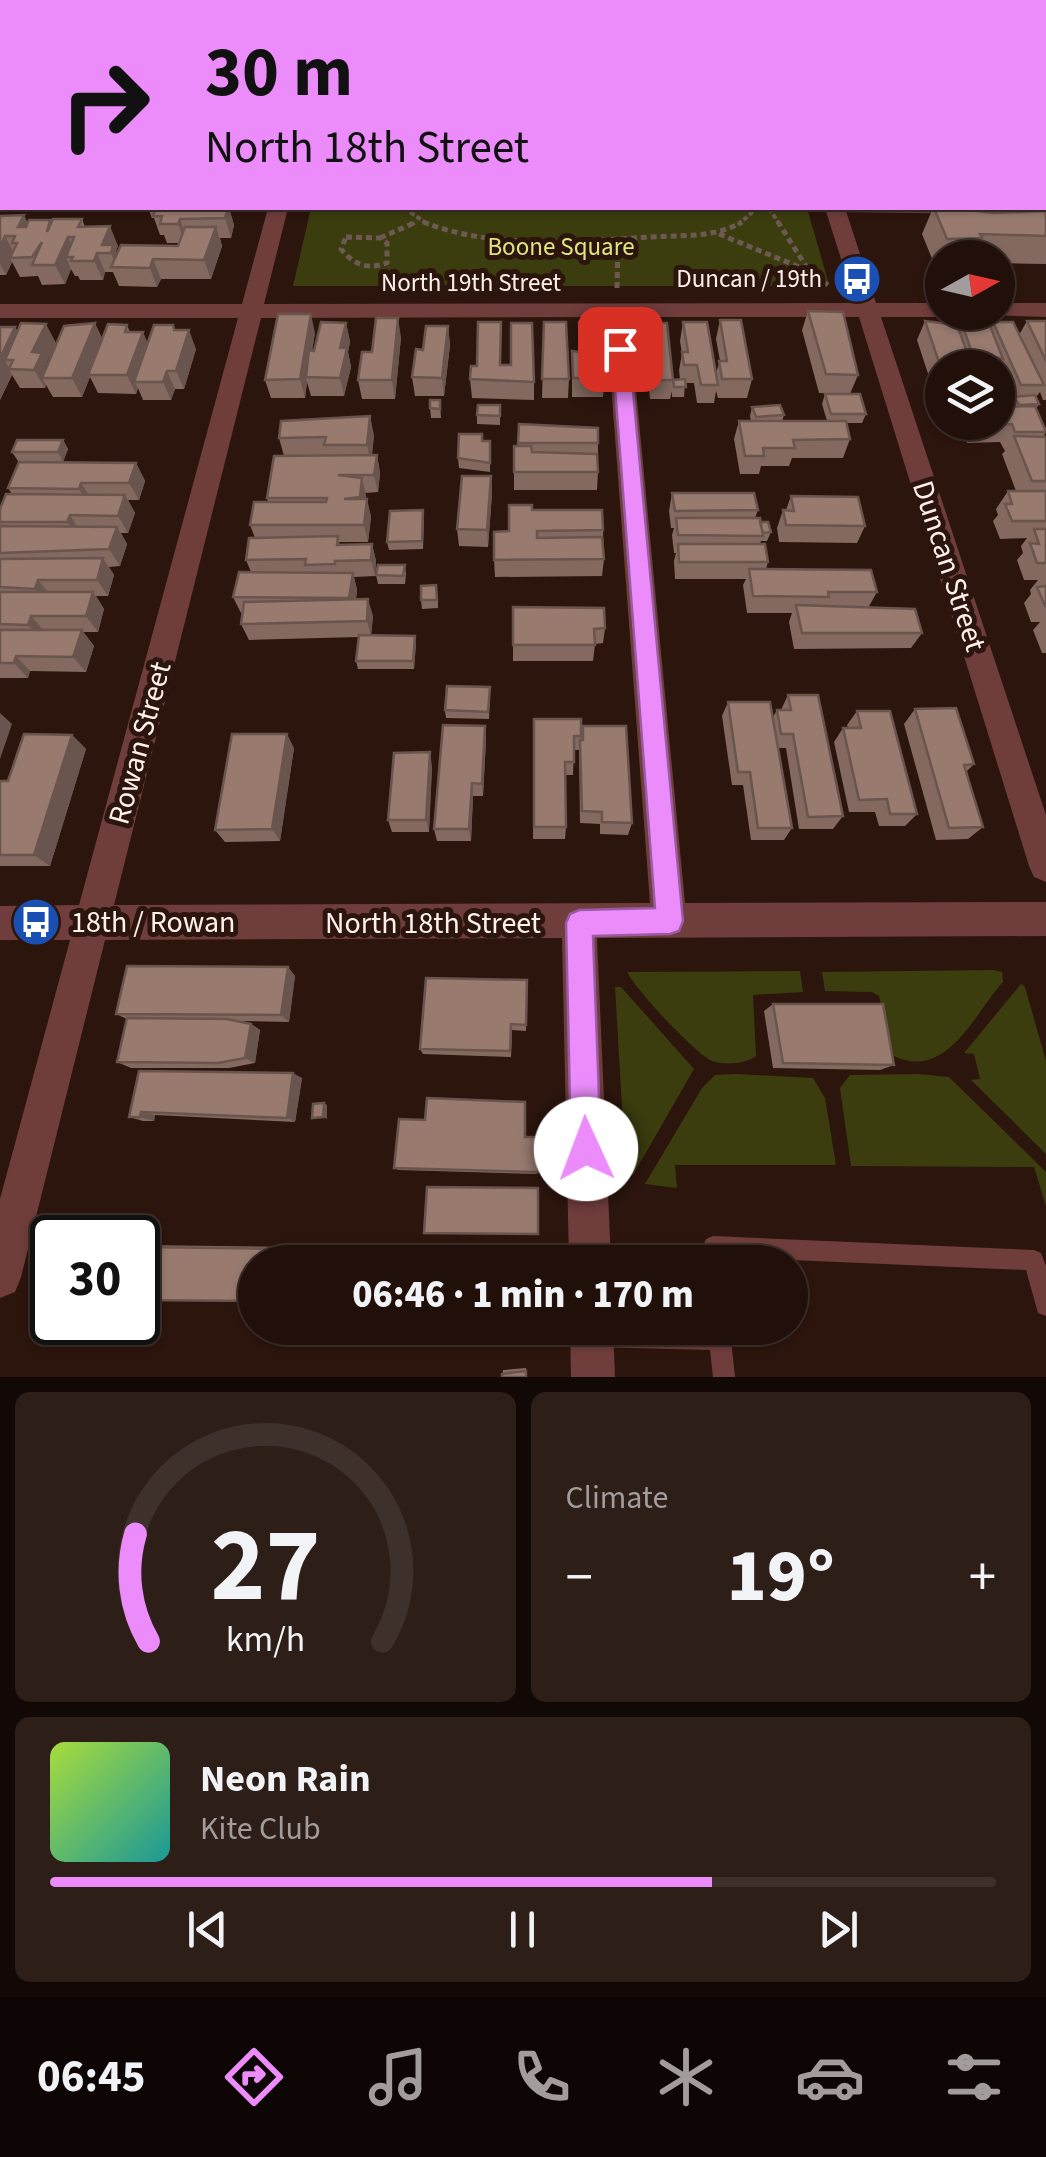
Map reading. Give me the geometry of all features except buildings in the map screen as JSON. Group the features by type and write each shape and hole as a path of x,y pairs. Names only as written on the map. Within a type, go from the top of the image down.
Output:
{"street":[{"name":"Rowan Street","path":"0,1278 253,311 291,210"},
{"name":"Duncan Street","path":"836,210 1046,866"},
{"name":"North 19th Street","path":"0,311 253,311 617,300 925,310"},
{"path":"617,300 670,921"},
{"path":"1015,310 1046,310"},
{"name":"North 18th Street","path":"0,922 1046,919"},
{"path":"579,923 589,1245"}],"lane":[{"path":"940,210 1046,212"},
{"path":"808,1250 1034,1260 1046,1306"},
{"path":"721,1345 724,1377"}],"path":[{"path":"406,210 418,221 474,235 530,241 718,233 738,225 754,210"},
{"path":"770,210 809,271"},
{"path":"380,238 387,244 387,263 372,269 351,262 342,249 346,237 380,238 418,221"},
{"path":"718,233 809,271 834,288"},
{"path":"617,300 618,240"}],"green space":[{"name":"Boone Square","path":"311,210 808,210 828,281 816,286 293,286"},
{"path":"800,971 803,992 753,995 756,1056 727,1063 710,1060 690,1044 627,972"},
{"path":"822,972 1002,972 1003,982 958,1040 929,1059 913,1061 894,1056 879,996 872,992 825,991"},
{"path":"1021,984 1046,1061 1046,1154 971,1080 980,1079 974,1054 964,1053"},
{"path":"615,987 621,987 694,1069 633,1175 626,1176"},
{"path":"715,1075 813,1078 825,1098 836,1165 675,1165 677,1188 645,1184 702,1088"},
{"path":"850,1075 949,1077 1046,1172 1046,1206 1034,1167 851,1166 840,1088"}],"place":[{"name":"Duncan / 19th","path":"857,279"},
{"name":"18th / Rowan","path":"36,922"}],"route":[{"path":"586,1149 579,923 670,921 620,349"}]}
